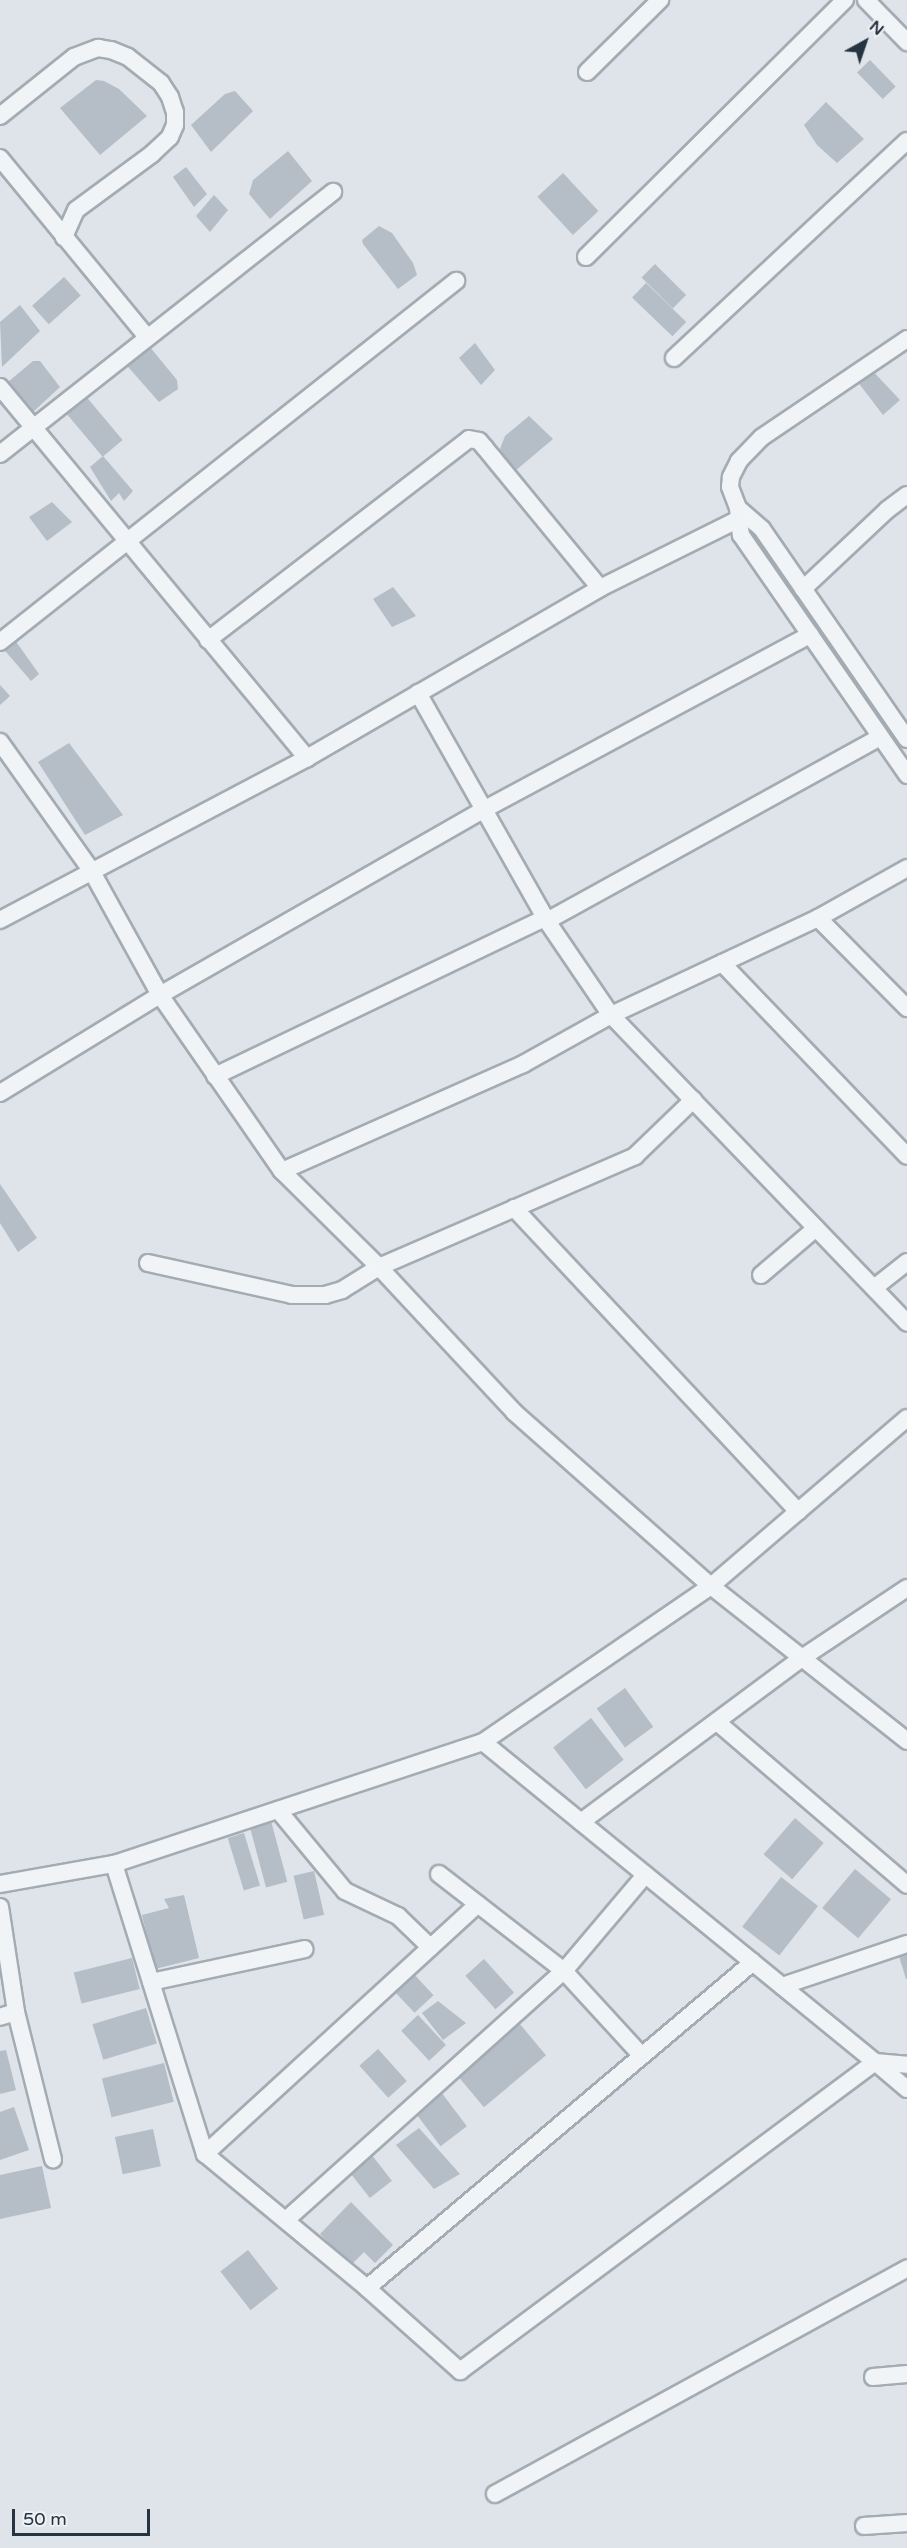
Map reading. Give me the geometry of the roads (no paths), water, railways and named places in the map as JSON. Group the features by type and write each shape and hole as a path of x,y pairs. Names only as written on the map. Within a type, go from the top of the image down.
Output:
{"street":[{"path":"587,72 660,0"},
{"path":"586,257 845,0"},
{"path":"866,0 907,42"},
{"path":"0,116 74,57 98,48 111,50 128,57 161,83 170,97 175,112 175,125 170,137 76,210 64,237"},
{"path":"674,358 907,141"},
{"path":"0,158 147,337"},
{"path":"0,454 333,192"},
{"path":"0,642 456,280"},
{"path":"907,339 772,430 751,448 731,477 730,487 734,518 741,535 907,775"},
{"path":"0,387 307,758"},
{"path":"208,640 469,439 479,441 600,588"},
{"path":"803,589 887,510 907,495"},
{"path":"0,920 307,758 600,588 708,534 734,518"},
{"path":"734,518 762,529 907,739"},
{"path":"0,1093 160,995 485,809 810,635"},
{"path":"418,693 546,920 611,1015 907,1323"},
{"path":"215,1076 546,920 880,737"},
{"path":"0,741 91,870 160,995 282,1171 379,1267 514,1412 711,1586 907,1741"},
{"path":"282,1171 523,1064 611,1015 818,918 907,868"},
{"path":"818,918 907,1008"},
{"path":"722,963 907,1156"},
{"path":"148,1263 308,1297 342,1290 379,1267 635,1156 693,1100"},
{"path":"514,1208 798,1512"},
{"path":"760,1275 816,1228"},
{"path":"874,1288 907,1262"},
{"path":"0,1884 114,1864 483,1742 711,1586 907,1418"},
{"path":"581,1822 802,1658 907,1588"},
{"path":"717,1722 907,1885"},
{"path":"483,1742 907,2089"},
{"path":"278,1810 345,1891 398,1916 430,1947"},
{"path":"114,1864 205,2154 367,2288 460,2372 875,2062 907,2065"},
{"path":"439,1874 564,1971 642,2056"},
{"path":"285,2220 564,1971 645,1875"},
{"path":"205,2154 478,1904"},
{"path":"0,1907 8,2014 53,2159"},
{"path":"782,1986 907,1944"},
{"path":"151,1982 305,1949"},
{"path":"367,2288 753,1962"},
{"path":"495,2494 907,2268"},
{"path":"873,2377 907,2374"},
{"path":"864,2526 907,2523"}]}
